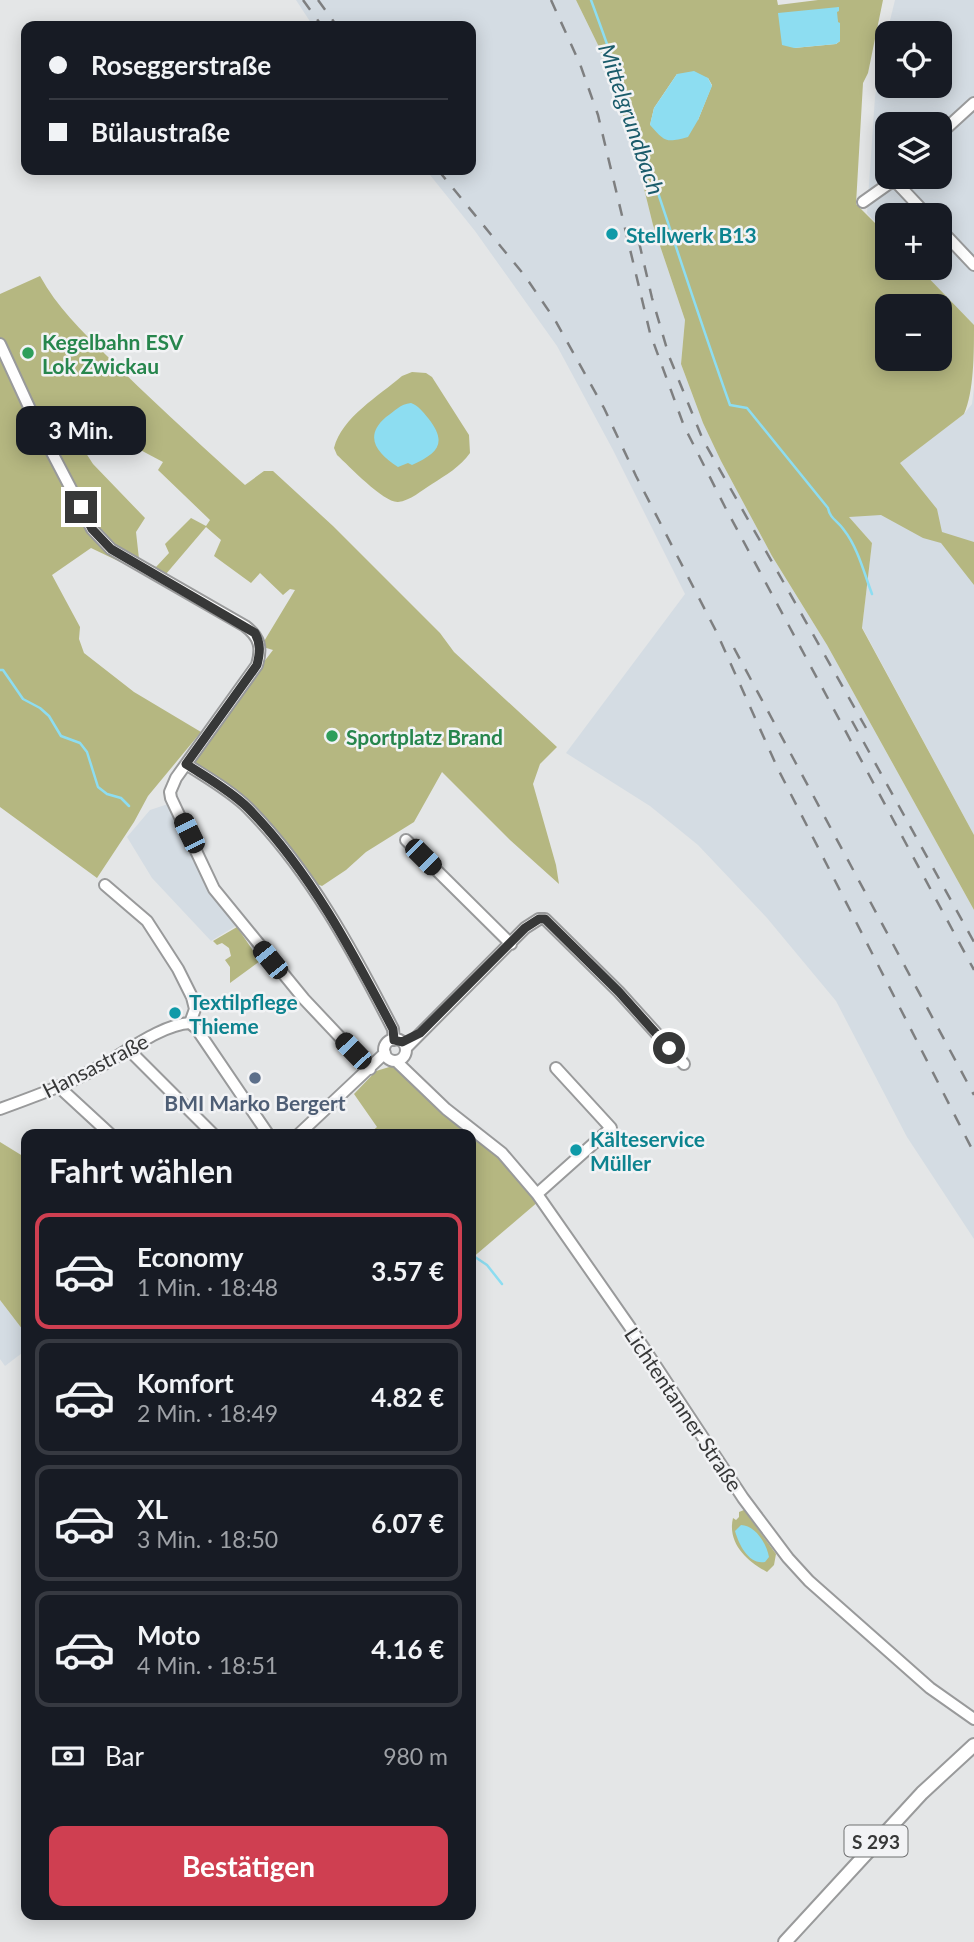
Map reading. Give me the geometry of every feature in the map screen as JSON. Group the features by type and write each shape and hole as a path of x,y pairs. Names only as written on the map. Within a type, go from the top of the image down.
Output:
{"main road":[{"name":"S 293","path":"785,1942 922,1793 974,1745"}],"street":[{"path":"952,123 974,103"},
{"path":"863,202 882,189"},
{"path":"905,189 917,203"},
{"path":"952,242 974,265"},
{"path":"0,344 35,420 92,529 111,549 246,626 259,640 257,665 176,778 170,792 214,889 303,999 370,1069"},
{"name":"Lichtentanner Straße","path":"186,764 246,806 298,870 353,954 393,1029 397,1051 417,1079 446,1109 471,1129"},
{"path":"406,840 511,944"},
{"path":"105,885 147,921 187,984 195,1009 190,1023 265,1129"},
{"path":"304,1129 370,1069 420,1033 531,923 539,919 545,919 619,992 684,1064"},
{"name":"Hansastraße","path":"0,1109 59,1087 128,1049 172,1028 190,1023"},
{"path":"128,1049 208,1129"},
{"path":"537,1194 611,1128 556,1068"},
{"path":"59,1087 105,1129"},
{"name":"Lichtentanner Straße","path":"476,1133 502,1153 537,1194 730,1479 788,1558 809,1581 922,1681 974,1719"}],"shaded area":[{"path":"296,0 576,0 599,47 633,144 653,225 685,320 681,364 703,423 772,556 827,645 974,910 974,1239 907,1137 836,1001 767,918 698,845 650,806 566,753 685,594 557,346 475,231 430,175 476,175 476,21 310,21"},
{"path":"895,0 974,0 974,325 952,302 952,294 944,294 931,280 952,280 952,203 875,203 875,222 867,213 875,97 952,98 952,21 890,21"},
{"path":"974,387 974,835 862,627 872,543 840,507 964,414 972,404"},
{"path":"168,804 239,924 211,941 152,878 127,837 150,810"},
{"path":"0,1300 21,1327 21,1354 5,1366 0,1359"}],"green space":[{"path":"576,0 777,0 778,5 818,0 883,0 879,21 875,21 875,39 868,73 863,83 856,204 875,223 875,280 931,280 944,294 875,294 875,371 952,371 952,302 974,325 972,384 964,414 900,463 937,509 942,532 974,542 974,585 941,543 923,538 881,515 849,517 872,543 862,628 974,835 974,910 827,645 772,556 703,423 681,364 685,320 653,225 633,144 599,47","holes":["838,7 836,11 840,41 836,44 794,48","677,74 708,78 712,85 698,120 650,125 654,108"]},
{"path":"40,276 62,308 88,336 245,485 264,471 273,471 333,526 440,633 454,652 557,747 540,764 533,784 559,884 442,772 414,822 366,852 322,886 314,883 243,800 192,763 227,710 273,650 263,647 263,643 295,590 290,589 283,595 260,573 251,583 214,556 221,540 206,527 160,581 91,548 52,575 80,627 79,639 84,653 134,692 201,732 148,796 97,878 0,807 0,294","holes":["97,427 163,462 158,470 210,520 206,526 191,518 165,544 169,553 156,567 139,559 136,532 145,518 93,464 82,447"]},
{"path":"412,372 426,373 432,377 469,435 470,453 448,474 398,502 384,497 367,483 337,455 334,448 338,437 353,417 402,376"},
{"path":"237,927 260,961 230,983 230,967 225,960 231,956 229,948 213,941"},
{"path":"396,1065 471,1129 375,1129 377,1127 354,1094 376,1071"},
{"path":"476,1133 500,1154 539,1201 476,1255"},
{"path":"0,1142 21,1155 21,1327 0,1300"},
{"path":"744,1510 776,1554 774,1565 767,1572 746,1557 733,1535 733,1518 736,1520 739,1512"}],"water":[{"path":"839,7 837,12 840,41 836,44 794,48 782,45 778,13"},
{"path":"694,71 708,78 712,86 688,137 666,140 650,125 654,108 677,74"},
{"path":"411,403 419,407 428,418 438,434 439,441 428,456 412,465 408,463 398,467 379,450 374,438 375,431 386,417 401,406"},
{"path":"741,1525 751,1528 763,1541 769,1557 765,1562 754,1560 742,1548 735,1531"}],"waterway":[{"name":"Mittelgrundbach","path":"591,0 730,405 747,408 828,508 830,515 849,537 872,594"},
{"path":"0,670 3,670 23,699 49,716 61,736 80,743 87,752 98,787 107,794 121,798 129,806"},
{"path":"476,1258 487,1265 502,1284"}],"railway":[{"path":"303,0 318,21"},
{"path":"318,0 333,21"},
{"path":"551,0 580,64 598,115 650,333 684,426 974,970"},
{"path":"442,175 525,276 555,320 604,408 716,631 778,769 974,1153"},
{"path":"639,242 669,356 703,440 866,728"},
{"path":"734,648 974,1095"},
{"path":"852,721 974,942"}],"place":[{"name":"Stellwerk B13","path":"612,234"},
{"name":"Kegelbahn ESV Lok Zwickau","path":"28,353"},
{"name":"Sportplatz Brand","path":"332,736"},
{"name":"Textilpflege Thieme","path":"175,1013"},
{"name":"BMI Marko Bergert","path":"255,1078"},
{"name":"Kälteservice Müller","path":"576,1150"}],"route":[{"path":"81,507 92,529 111,549 255,633 259,640 260,653 257,665 186,764 246,806 314,891 353,954 393,1029 394,1040 402,1042 420,1033 525,928 539,919 545,919 619,992 669,1048"}]}
